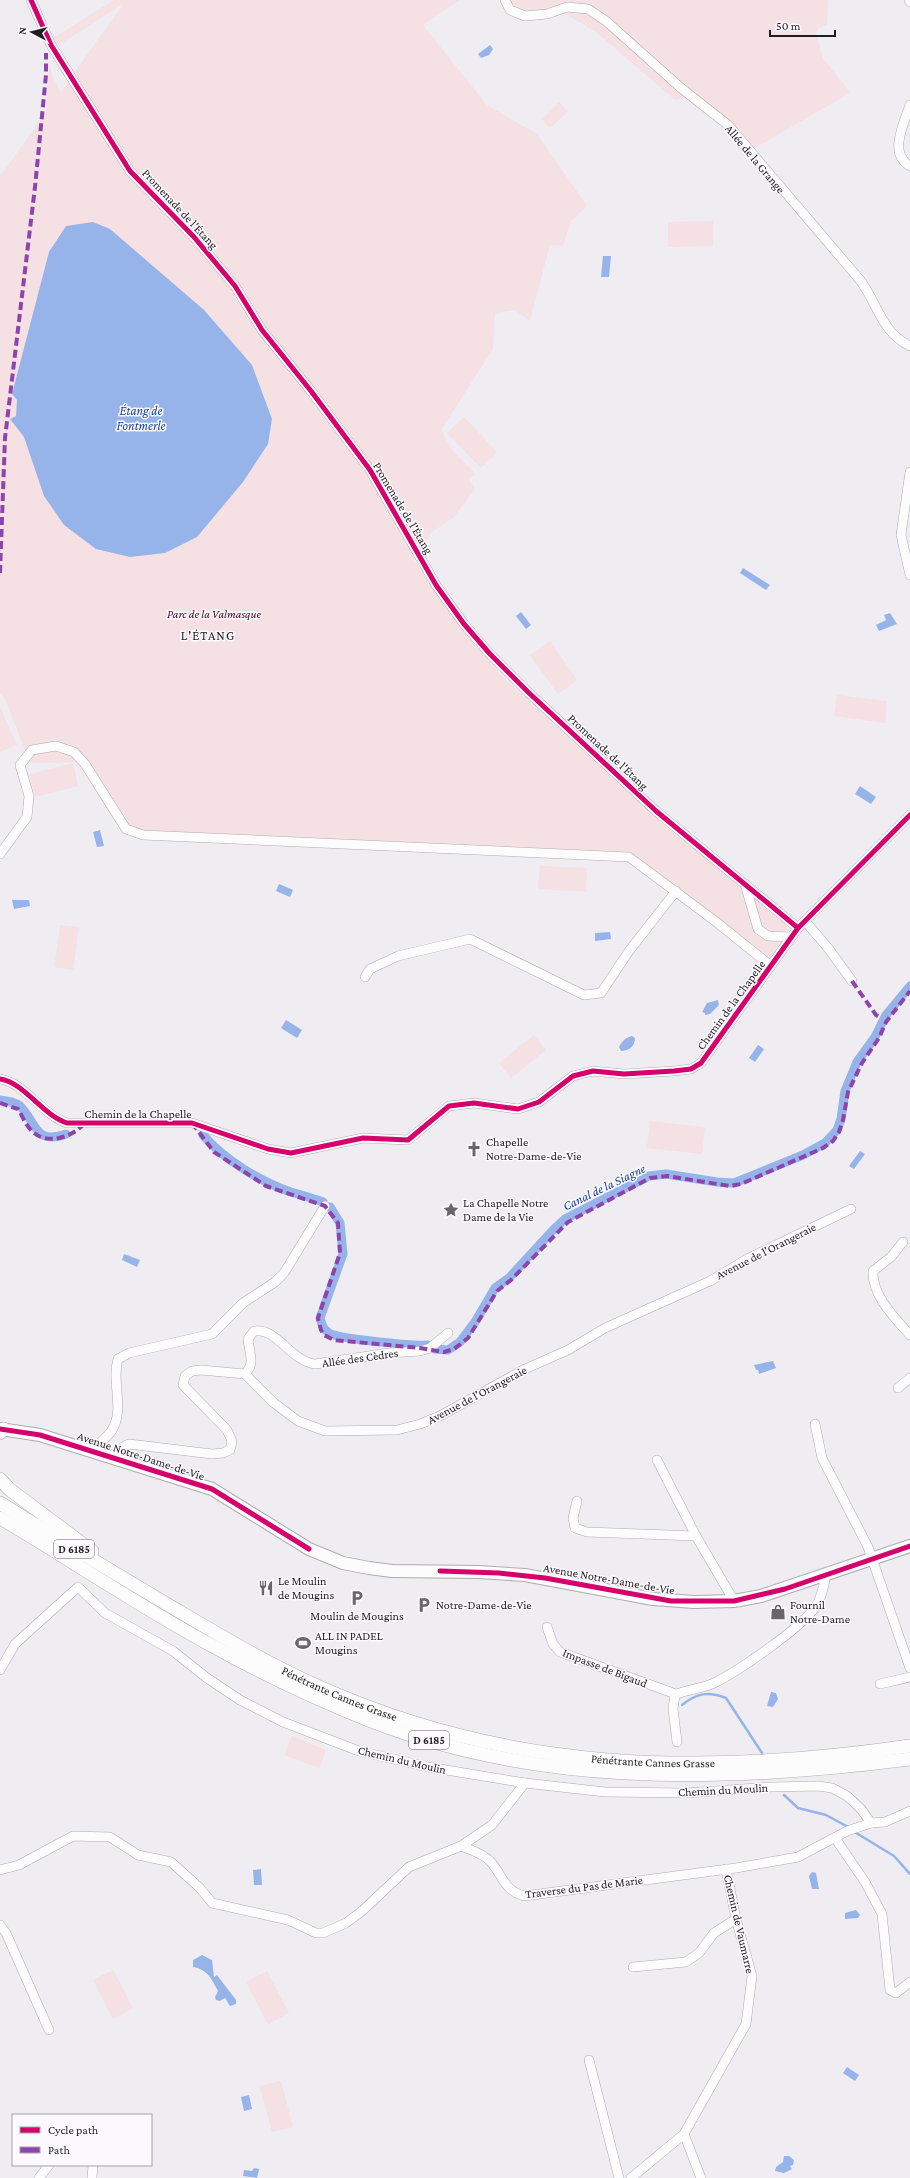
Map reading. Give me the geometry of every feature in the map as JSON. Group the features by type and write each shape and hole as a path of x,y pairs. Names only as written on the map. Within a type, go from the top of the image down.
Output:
{"highway":[{"path":"0,1479 9,1489 149,1594"},
{"name":"Pénétrante Cannes Grasse","path":"0,1503 149,1594 291,1674 342,1697 432,1729 518,1749 590,1760 664,1764 709,1764 800,1759 910,1746"},
{"name":"Pénétrante Cannes Grasse","path":"0,1518 208,1644 286,1684 382,1724 450,1745 519,1762 547,1766 652,1774 733,1775 780,1772 910,1759"}],"main road":[{"name":"Avenue Notre-Dame-de-Vie","path":"1,1430 40,1435 212,1489 309,1549 343,1563 392,1571 479,1572 525,1575 671,1601 734,1600 761,1596 910,1546"}],"street":[{"name":"Promenade de l'Étang","path":"31,0 52,45 130,171 194,237 235,286 262,330 311,391 370,470 436,584 464,624 490,654 528,692 656,811 798,928"},
{"name":"Allée de la Grange","path":"505,0 510,10 525,16 547,14 566,7 588,8 681,88 728,125 860,280 870,294 887,329 910,346"},
{"path":"910,105 898,143 900,154 905,163 910,166"},
{"path":"910,472 900,535 910,575"},
{"path":"0,854 27,817 29,796 20,765 32,750 56,746 74,752 85,764 126,829 143,835 624,856 634,859 771,966"},
{"name":"Chemin de la Chapelle","path":"0,1079 15,1085 45,1112 57,1120 67,1124 192,1123 268,1149 291,1153 363,1138 408,1140 449,1106 474,1103 518,1109 539,1102 573,1076 593,1071 624,1074 691,1069 701,1063 798,928 910,815"},
{"path":"745,884 758,929 768,936 791,937"},
{"path":"365,977 370,969 398,956 470,939 584,995 601,993 629,951 676,891"},
{"path":"805,920 839,961 852,981"},
{"path":"92,1451 112,1430 118,1414 114,1370 118,1359 129,1353 212,1334 243,1304 275,1282 284,1273 325,1206"},
{"name":"Avenue de l'Orangeraie","path":"245,1374 274,1403 298,1421 325,1431 397,1430 420,1424 440,1416 525,1369 557,1356 605,1328 710,1280 749,1258 851,1209"},
{"path":"903,1242 891,1257 873,1271 873,1283 892,1315 910,1335"},
{"name":"Allée des Cèdres","path":"245,1374 250,1369 253,1358 248,1339 250,1334 260,1330 271,1335 298,1359 314,1364 389,1353 420,1351 433,1346 448,1333"},
{"path":"117,1459 120,1449 129,1444 212,1454 223,1453 230,1450 232,1441 227,1430 183,1386 185,1376 192,1371 201,1370 245,1374"},
{"path":"898,1388 910,1378"},
{"path":"816,1424 822,1458 868,1547 910,1668"},
{"path":"656,1460 696,1536 734,1600"},
{"path":"577,1501 572,1518 575,1528 587,1532 696,1536"},
{"path":"677,1742 673,1709 675,1695 716,1682 774,1644 804,1620 816,1607 824,1587 826,1574"},
{"name":"Chemin du Moulin","path":"0,1670 15,1644 78,1587 105,1613 173,1651 206,1678 240,1700 283,1722 359,1751 428,1767 525,1783 605,1792 686,1793 771,1786 818,1786 832,1788 846,1796 861,1809 871,1823"},
{"name":"Impasse de Bigaud","path":"547,1627 553,1644 560,1652 675,1695"},
{"path":"880,1684 910,1677"},
{"path":"0,1870 19,1866 72,1836 110,1838 138,1855 172,1862 200,1888 212,1904 288,1920 316,1933 322,1933 346,1923 362,1911 409,1867 462,1846 492,1825 525,1783"},
{"name":"Chemin de Vaumarre","path":"631,2178 684,2134 746,2024 752,1976 736,1919 726,1869 798,1857 851,1830 871,1823 886,1822 910,1811"},
{"path":"835,1838 865,1882 882,1914 890,1990 896,1993 910,1982"},
{"name":"Traverse du Pas de Marie","path":"462,1846 479,1853 490,1861 512,1892 524,1896 726,1869"},
{"path":"634,1967 686,1962 699,1953 714,1933 736,1919"},
{"path":"0,1925 6,1934 49,2030"},
{"path":"589,2060 619,2178"},
{"path":"684,2134 701,2178"},
{"path":"38,2178 48,2166"},
{"path":"92,2178 93,2166"}],"green space":[{"name":"Parc de la Valmasque","path":"114,0 459,0 423,25 487,105 537,134 587,206 571,221 563,246 550,245 530,321 515,310 495,313 493,349 441,430 452,450 476,474 469,479 475,489 454,517 432,532 413,560 500,674 647,810 786,924 788,929 770,958 629,852 120,829 77,762 30,763 5,699 0,693 0,174 4,171 46,112 49,66 60,93 123,4 57,46 53,38","holes":["110,229 136,253 155,284"]},
{"path":"502,0 828,0 827,24 818,29 816,33 823,58 849,91 848,94 743,155 735,143 737,139 722,123 688,97 675,100 597,33 564,13 537,19 519,18 512,15 506,9"},
{"path":"559,102 568,112 550,128 542,119"},
{"path":"713,221 713,246 668,247 668,222"},
{"path":"464,417 497,452 481,468 447,433"},
{"path":"550,641 577,680 558,694 530,655"},
{"path":"837,695 887,701 885,723 834,716"},
{"path":"0,707 17,745 0,752"},
{"path":"73,763 78,786 35,797 30,774"},
{"path":"540,866 587,868 586,892 538,889"},
{"path":"60,925 79,927 73,970 54,967"},
{"path":"534,1035 546,1050 511,1078 499,1063"},
{"path":"650,1121 705,1127 702,1154 647,1148"},
{"path":"292,1736 326,1750 319,1768 284,1755"},
{"path":"113,1970 133,2008 113,2019 93,1980"},
{"path":"267,1971 289,2013 268,2024 246,1982"},
{"path":"281,2081 293,2127 272,2132 260,2086"}],"water":[{"path":"490,45 493,49 489,55 481,58 478,54"},
{"name":"Étang de Fontmerle","path":"93,222 110,229 204,310 252,365 272,419 268,444 243,482 197,537 165,553 130,557 96,549 64,525 44,496 24,437 10,419 16,416 17,400 12,394 49,252 66,226"},
{"path":"603,256 611,256 609,277 601,277"},
{"path":"743,568 770,585 766,590 740,573"},
{"path":"521,612 531,625 526,629 516,616"},
{"path":"890,613 897,624 879,631 876,625 886,620 884,615"},
{"path":"860,786 876,797 871,804 855,794"},
{"path":"100,830 104,846 97,847 93,832"},
{"path":"279,884 293,890 290,897 276,891"},
{"path":"12,900 29,900 30,906 14,909"},
{"path":"610,932 611,939 595,941 595,933"},
{"path":"718,1000 719,1005 710,1014 705,1015 705,1013 702,1012 707,1003"},
{"path":"286,1020 302,1030 297,1038 281,1028"},
{"path":"632,1036 635,1038 633,1046 627,1050 621,1051 619,1047 621,1043"},
{"path":"758,1045 764,1049 755,1062 749,1058"},
{"path":"860,1151 865,1154 854,1169 849,1166"},
{"path":"124,1254 140,1260 137,1267 122,1260"},
{"path":"773,1361 776,1368 759,1374 754,1365"},
{"path":"771,1692 776,1693 778,1699 773,1707 767,1706"},
{"path":"261,1869 262,1885 254,1885 253,1870"},
{"path":"812,1872 816,1873 819,1889 812,1889 809,1876"},
{"path":"856,1910 860,1915 858,1918 845,1919 845,1913"},
{"path":"202,1955 212,1960 214,1977 217,1975 236,2000 236,2004 230,2006 225,1998 220,2001 216,2000 215,1997 218,1991 211,1978 206,1972 193,1967 193,1960"},
{"path":"847,2067 859,2075 855,2081 843,2073"},
{"path":"249,2095 252,2109 244,2111 241,2097"},
{"path":"784,2156 789,2156 794,2160 793,2165 790,2166 792,2169 784,2173 775,2171 776,2167 783,2162"},
{"path":"254,2168 259,2169 257,2178 243,2176 244,2170 252,2171"}],"waterway":[{"name":"Canal de la Siagne","path":"330,1207 340,1223 343,1254 320,1318 325,1330 329,1333 346,1338 428,1345 435,1349 448,1350 460,1342 475,1322 495,1288 509,1278 565,1219 649,1176 666,1174 717,1182 734,1183 803,1155 825,1143 837,1130 841,1119 845,1091 857,1062 875,1037 886,1015 910,986"},
{"name":"Canal de la Siagne","path":"0,1100 19,1105 42,1135 56,1137 66,1134"},
{"name":"Canal de la Siagne","path":"203,1135 221,1153 255,1176 279,1188 323,1202"},
{"path":"682,1705 687,1701 703,1694 714,1694 726,1698 762,1753"},
{"path":"784,1795 798,1808 826,1815 850,1828"},
{"path":"853,1831 894,1856 910,1874"}],"marked path":[{"path":"0,573 5,438 35,187 46,75 46,53"},
{"path":"852,981 876,1015 881,1018"},
{"path":"192,1123 214,1152 266,1186 325,1206 338,1223 340,1253 318,1318 324,1335 334,1340 420,1348 444,1352 454,1349 468,1338 497,1291 511,1280 568,1222 650,1178 667,1176 730,1186 741,1184 823,1148 833,1141 839,1132 843,1120 848,1092 862,1063 879,1038 886,1022 910,991"},
{"path":"0,1103 18,1109 29,1128 43,1138 50,1139 65,1136 79,1129 84,1124"}],"cycle path":[{"path":"31,0 51,45 130,171 194,237 235,286 262,330 311,391 370,470 436,585 464,624 490,654 528,692 656,811 798,928"},
{"path":"0,1079 17,1086 49,1113 67,1123 192,1123 268,1149 291,1153 363,1138 408,1140 449,1106 474,1103 518,1109 539,1102 573,1076 593,1071 624,1074 691,1069 701,1063 798,928 910,815"},
{"path":"0,1429 40,1435 212,1489 309,1549"},
{"path":"440,1571 499,1573 545,1578 671,1601 734,1601 785,1589 910,1546"}],"place":[{"name":"Chapelle Notre-Dame-de-Vie","path":"474,1149"},
{"name":"La Chapelle Notre Dame de la Vie","path":"451,1210"},
{"name":"Le Moulin de Mougins","path":"266,1588"},
{"name":"Moulin de Mougins","path":"357,1598"},
{"name":"Notre-Dame-de-Vie","path":"424,1605"},
{"name":"Fournil Notre-Dame","path":"778,1612"},
{"name":"ALL IN PADEL Mougins","path":"303,1643"}],"district":[{"name":"L'ÉTANG","path":"208,635"}]}
